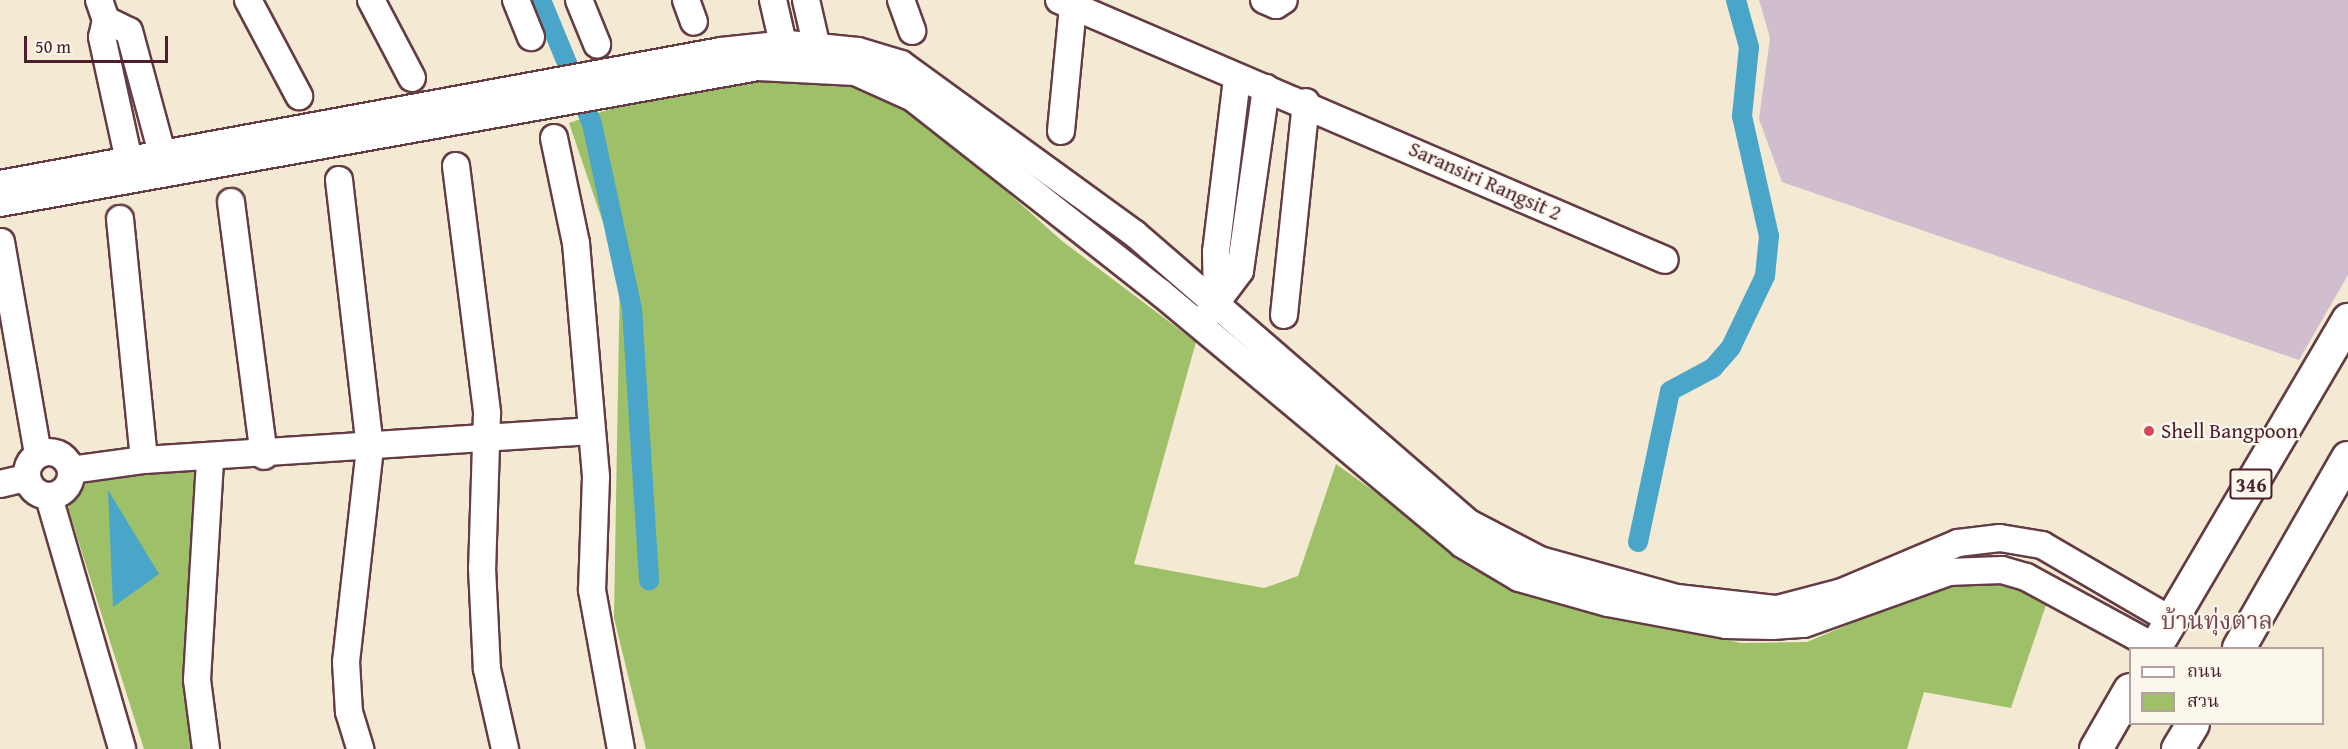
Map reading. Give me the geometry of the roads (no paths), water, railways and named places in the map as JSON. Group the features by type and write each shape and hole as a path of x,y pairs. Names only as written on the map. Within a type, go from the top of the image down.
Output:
{"main road":[{"name":"346","path":"2148,644 2161,614 2348,320"},
{"path":"2240,647 2348,458"},
{"path":"2096,749 2129,692"},
{"path":"2178,749 2192,725"}],"street":[{"path":"248,0 299,96"},
{"path":"371,0 412,78"},
{"path":"516,0 531,37"},
{"path":"579,0 597,44"},
{"path":"773,0 786,55"},
{"path":"806,0 819,57"},
{"path":"901,0 912,31"},
{"path":"1264,0 1276,5 1284,0"},
{"name":"Saransiri Rangsit 2","path":"1061,131 1066,3 1237,78 1306,102 1665,260"},
{"path":"102,10 129,31 165,162"},
{"path":"102,10 102,38 131,168"},
{"path":"0,184 131,168 552,90 786,55 901,64 1088,199 1217,303 1333,401 1469,523 1584,576 1677,598 1777,609 1920,569 1949,572 2002,570 2026,577 2148,644"},
{"path":"819,57 913,98 1199,325 1470,550 1550,588 1726,625 1804,624 1920,569 1958,543 2001,538 2042,545 2161,614"},
{"path":"1217,303 1215,252 1237,78"},
{"path":"1199,325 1240,272 1266,88"},
{"path":"1284,315 1306,102"},
{"path":"554,138 576,243 596,477 592,590 621,749"},
{"path":"456,166 489,440 482,568 487,669 505,749"},
{"path":"0,203 131,168"},
{"path":"339,180 370,448 346,662 349,712 360,749"},
{"path":"1072,223 1088,199"},
{"path":"231,202 264,456"},
{"path":"120,219 144,460"},
{"path":"1,242 38,454 27,478"},
{"path":"1322,429 1333,401"},
{"path":"71,470 144,460 264,456 591,431"},
{"path":"38,454 58,454 71,470"},
{"path":"206,749 197,680 210,458"},
{"path":"49,497 66,489 71,470"},
{"path":"0,484 27,478"},
{"path":"27,478 33,489 49,497 122,749"}],"water":[{"path":"108,490 159,574 113,607 113,606"}],"waterway":[{"path":"541,0 592,124 632,309 649,580"},
{"path":"1638,542 1670,391 1713,368 1731,347 1765,276 1769,236 1742,116 1749,47 1736,0"}],"place":[{"name":"Shell Bangpoon","path":"2149,431"}],"district":[{"name":"บ้านทุ่งตาล","path":"2217,621"}]}
